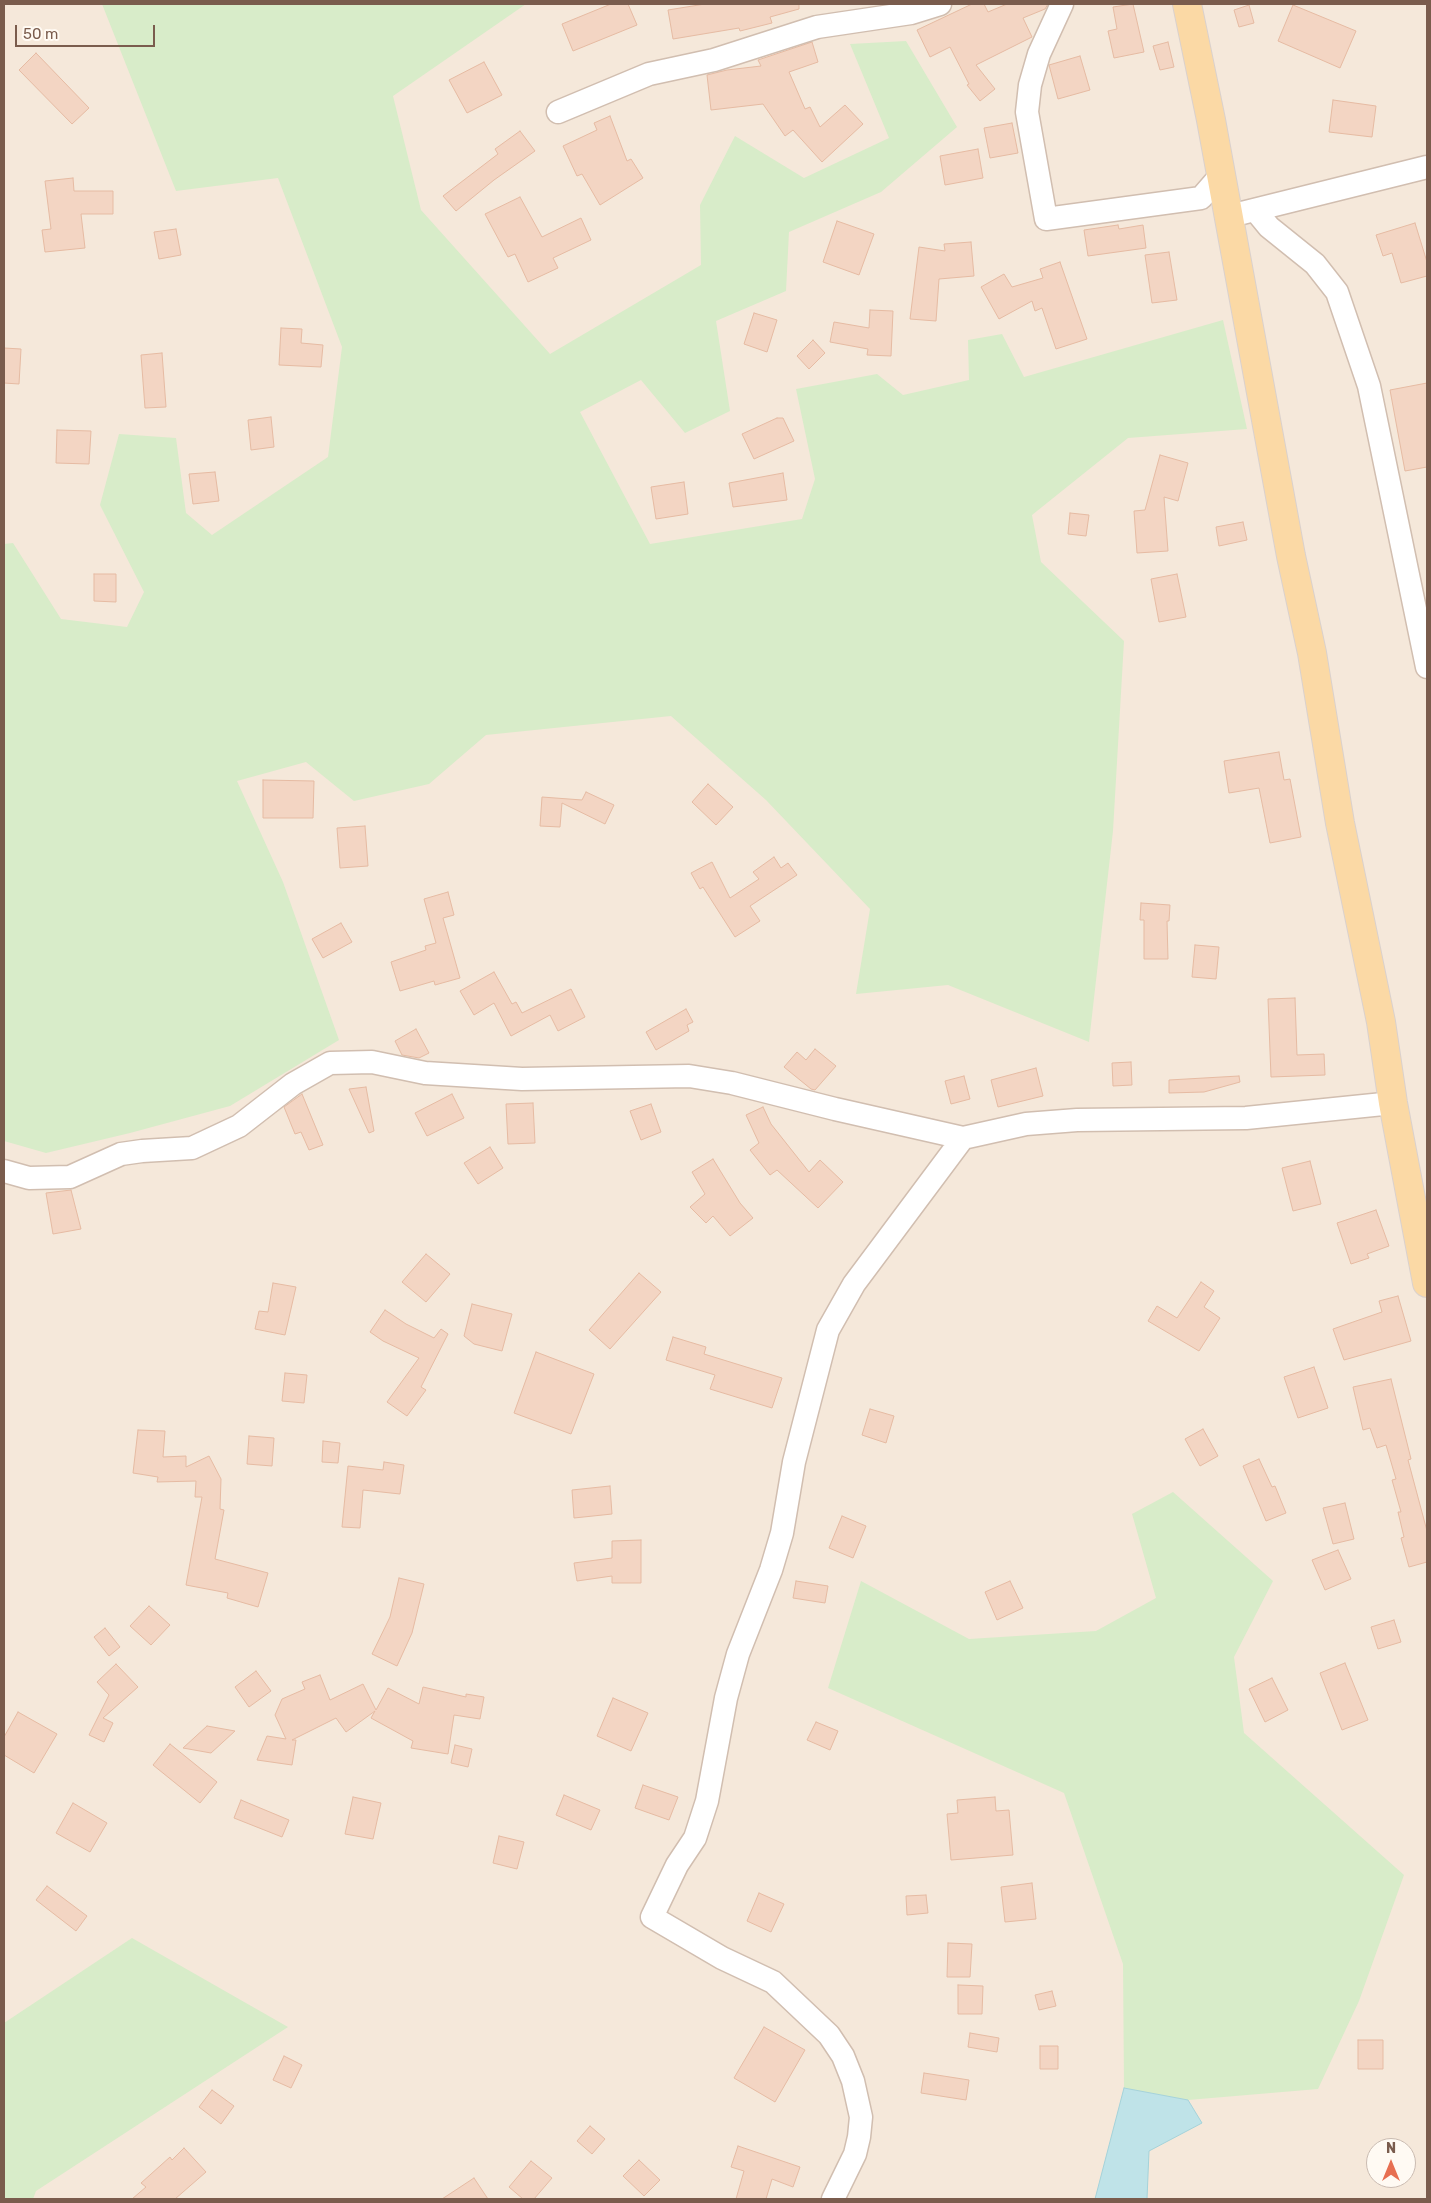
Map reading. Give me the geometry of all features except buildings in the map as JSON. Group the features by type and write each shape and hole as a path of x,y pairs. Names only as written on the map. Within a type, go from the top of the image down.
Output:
{"main road":[{"path":"1187,4 1221,175 1291,556 1312,653 1346,856 1381,1022 1393,1103 1427,1284"}],"street":[{"path":"558,112 649,74 714,60 817,27 911,13 940,4"},
{"path":"1062,4 1039,54 1030,85 1027,112 1046,219 1201,198 1221,175"},
{"path":"1228,215 1427,167"},
{"path":"1255,210 1269,227 1315,264 1337,292 1369,386 1427,667"},
{"path":"4,1172 29,1178 70,1176 121,1154 192,1148 239,1126 293,1084 330,1063 372,1062 425,1073 522,1079 689,1076 732,1083 963,1138 1026,1124 1069,1120 1246,1118 1393,1103"},
{"path":"833,2199 855,2154 860,2137 861,2117 853,2081 843,2056 829,2034 773,1982 722,1958 652,1918 677,1865 695,1838 707,1801 726,1698 738,1654 771,1570 782,1533 794,1462 828,1330 854,1284 963,1138"}],"shaded area":[{"path":"4,4 1427,4 1427,2199 4,2199"}],"green space":[{"path":"102,4 526,4 393,96 421,210 550,354 701,265 700,205 735,136 804,178 889,138 850,44 906,41 957,127 881,192 789,232 786,291 716,321 730,411 685,433 641,380 580,412 650,544 802,519 815,479 796,389 877,374 903,395 969,380 968,340 1002,334 1024,377 1223,320 1247,429 1128,438 1032,515 1041,562 1124,641 1113,831 1089,1042 948,985 856,994 870,909 766,800 671,716 486,735 429,784 354,801 306,762 237,781 283,882 339,1040 230,1106 46,1153 4,1141 4,544 13,543 61,619 127,627 144,592 100,505 119,434 176,438 186,513 212,535 328,457 342,347 278,178 176,191"},
{"path":"1173,1492 1273,1581 1234,1657 1244,1733 1404,1875 1359,2001 1318,2089 1188,2100 1124,2088 1123,1964 1064,1793 828,1688 861,1581 969,1639 1096,1631 1156,1598 1132,1514"},
{"path":"132,1938 288,2027 36,2191 33,2199 4,2199 4,2023"}],"water":[{"path":"1124,2088 1188,2100 1202,2123 1149,2151 1147,2199 1095,2199"}]}
